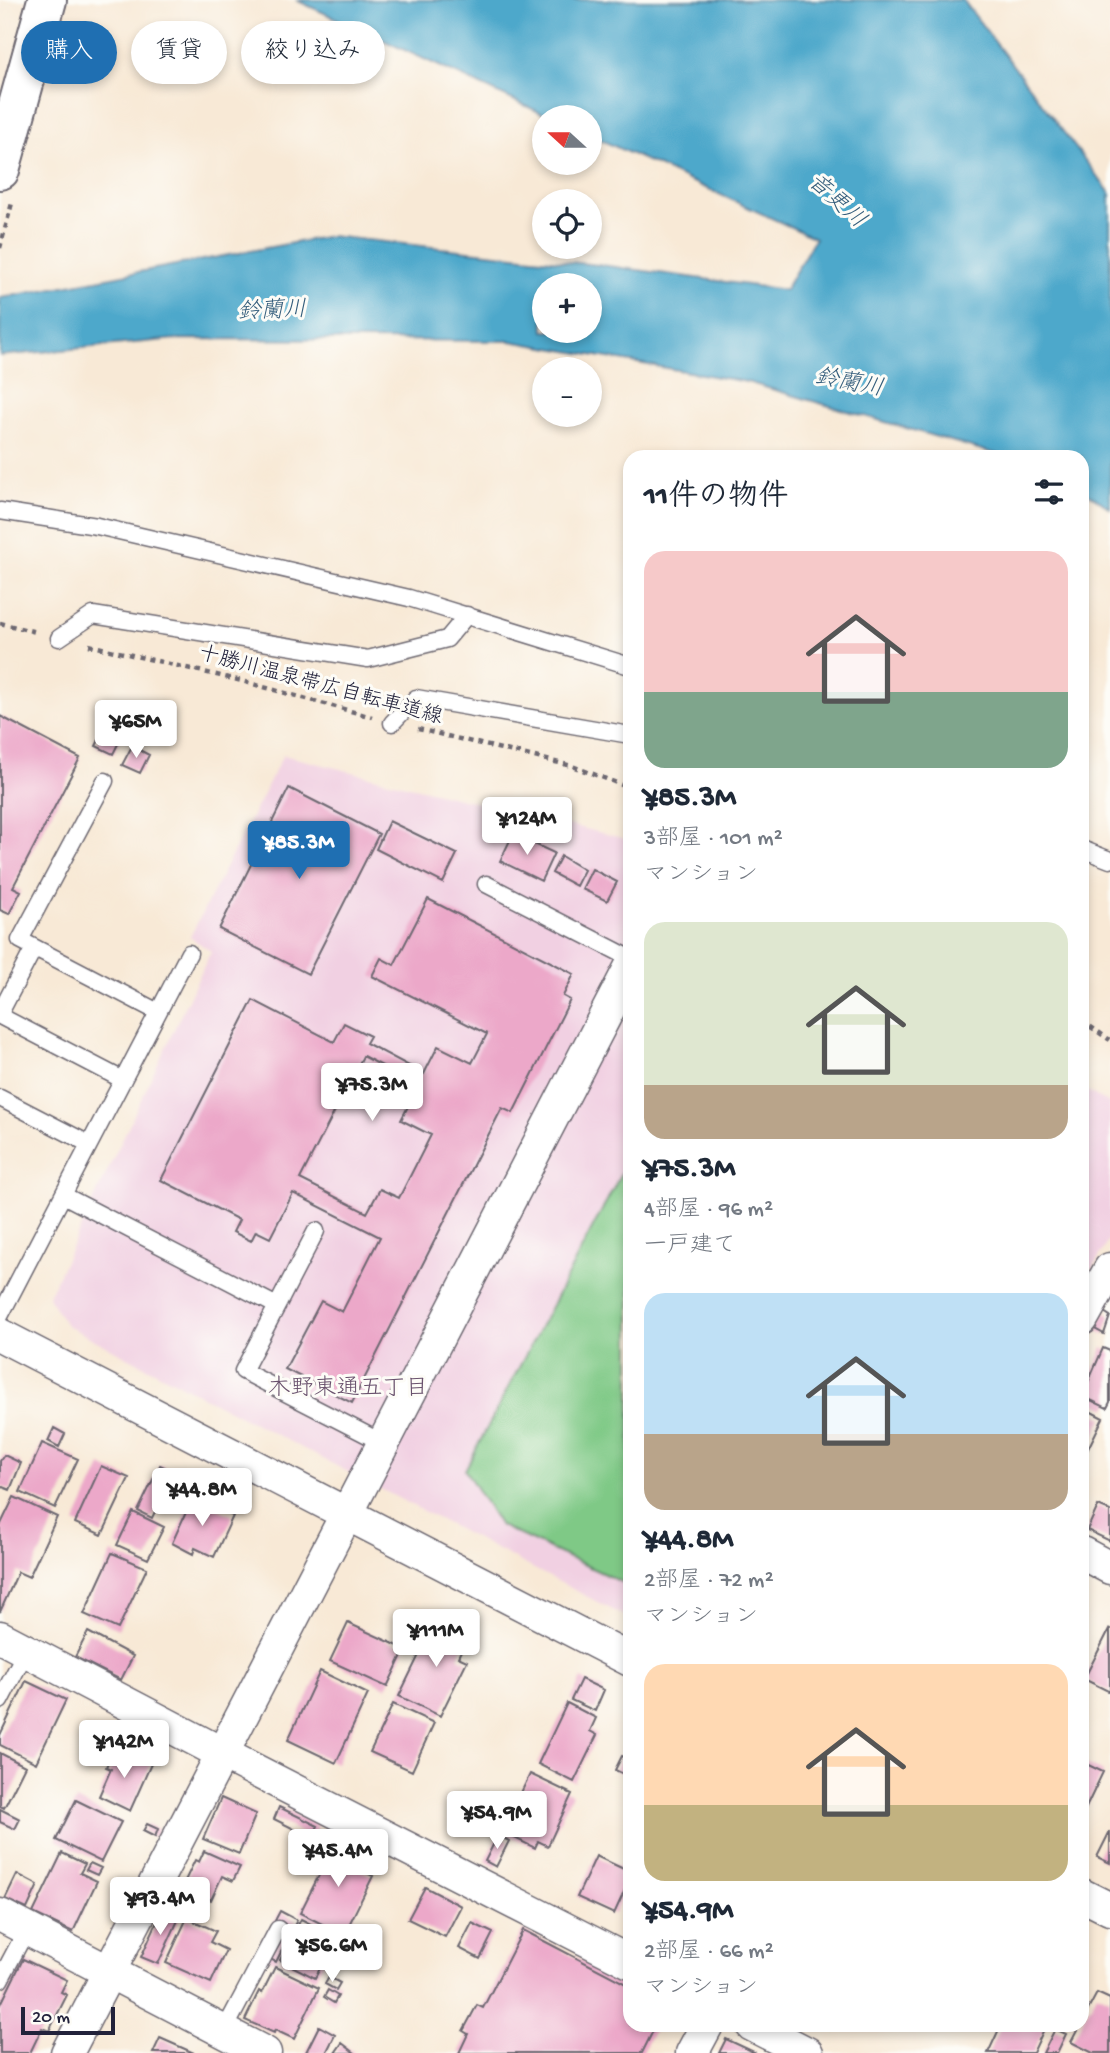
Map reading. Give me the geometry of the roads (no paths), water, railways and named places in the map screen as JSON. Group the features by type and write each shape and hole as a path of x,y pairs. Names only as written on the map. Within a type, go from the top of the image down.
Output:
{"main road":[{"path":"0,170 47,0"}],"street":[{"path":"67,2053 623,981"},
{"path":"1089,1306 1110,1269"},
{"path":"0,1335 623,1656"},
{"path":"1089,1557 1110,1568"},
{"path":"13,1644 623,1958"},
{"path":"1089,1898 1110,1909"},
{"path":"13,1922 265,2053"},
{"path":"692,2053 703,2032"},
{"path":"766,2032 807,2053"}],"lane":[{"path":"0,512 97,526 409,598 623,664"},
{"path":"59,638 93,615 368,659 447,639 467,615"},
{"path":"392,723 416,698 623,734"},
{"path":"105,781 20,940 158,1012"},
{"path":"1089,852 1110,860"},
{"path":"486,884 623,954"},
{"path":"34,948 0,1015 123,1080"},
{"path":"0,1316 189,953"},
{"path":"0,1098 89,1144"},
{"path":"63,1195 277,1306"},
{"path":"316,1231 243,1371 383,1443"},
{"path":"0,1701 13,1644"},
{"path":"0,1980 13,1922"},
{"path":"224,2032 278,1929"}],"water":[{"path":"296,0 963,0 1110,193 1110,508 1089,494 1089,450 982,450 747,382 510,341 176,339 0,356 0,298 330,236 608,266 785,290 815,238 602,140 602,105 532,105 532,109 385,41 385,21 342,21"}],"district":[{"name":"木野東通五丁目","path":"348,1389"}],"water label":[{"name":"音更川","path":"836,202"},
{"name":"鈴蘭川","path":"272,312"},
{"name":"鈴蘭川","path":"849,384"}]}
